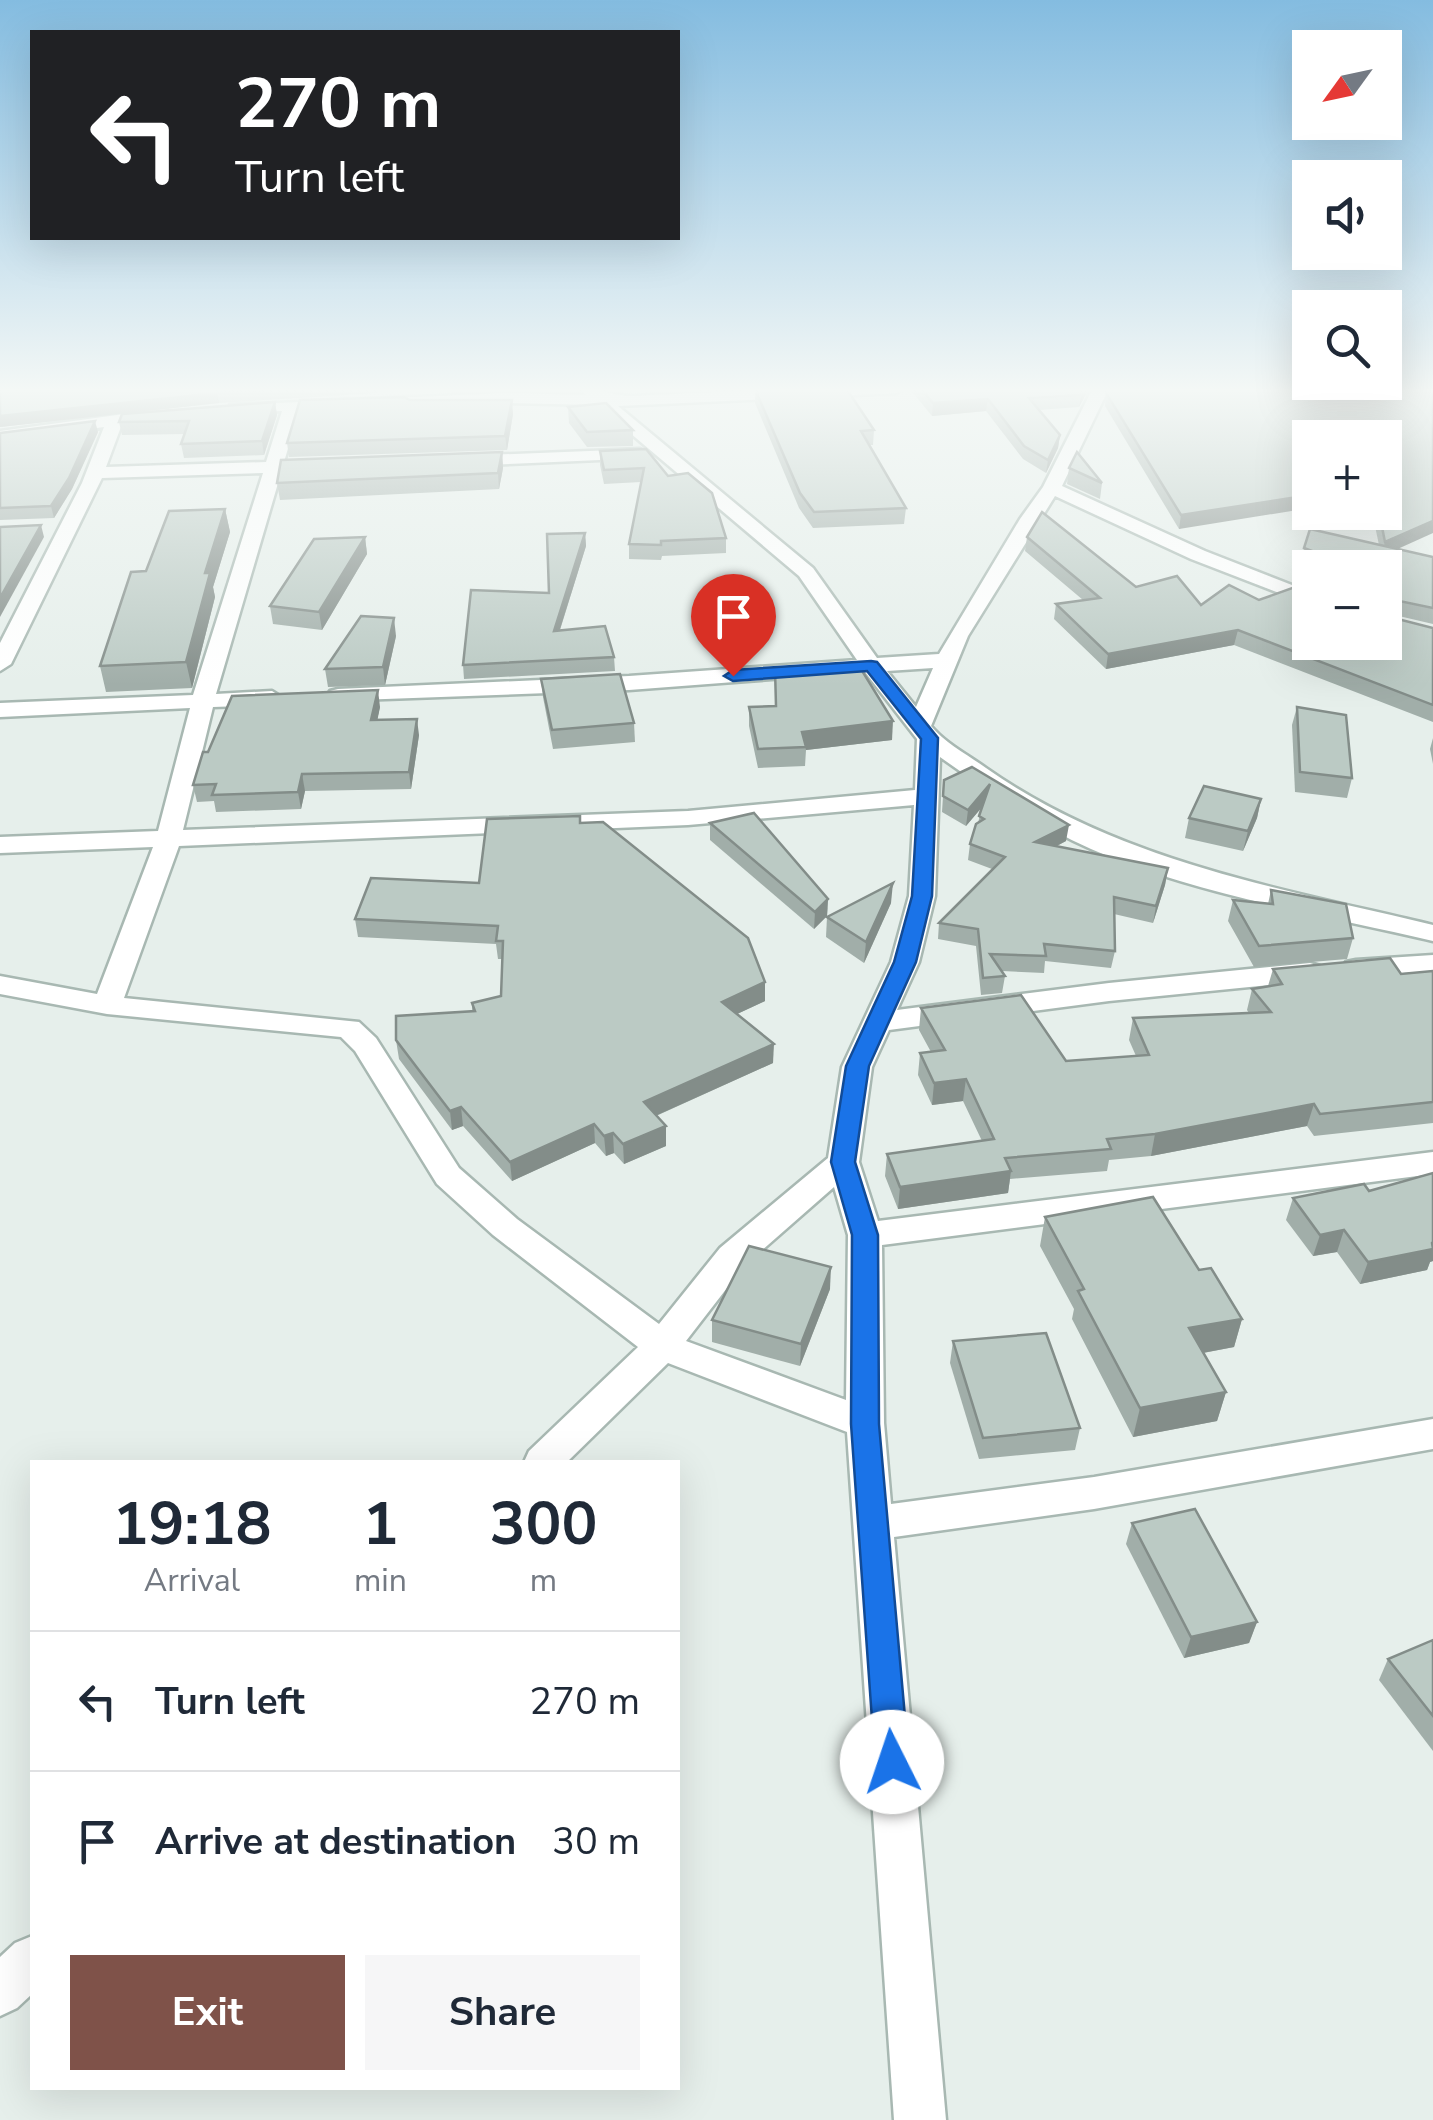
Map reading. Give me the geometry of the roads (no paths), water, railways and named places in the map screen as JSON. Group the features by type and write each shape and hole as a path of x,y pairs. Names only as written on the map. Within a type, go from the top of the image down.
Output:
{"street":[{"path":"0,664 60,527 86,487"},
{"path":"108,1005 168,841 202,700 264,487"},
{"path":"703,487 806,572 871,666 925,732 1013,798 1101,844 1201,877 1433,933"},
{"path":"920,2120 865,1424 865,1235 843,1162 858,1066 905,962 922,896 925,732 947,660 1029,518 1052,488 1198,556 1292,592"},
{"path":"0,710 472,692 947,660"},
{"path":"0,845 688,818 926,796"},
{"path":"877,1022 1109,992 1433,962"},
{"path":"0,985 108,1005 349,1029 360,1036 372,1053 448,1176 504,1228 662,1346 865,1424"},
{"path":"545,1460 662,1346 732,1256 843,1162"},
{"path":"865,1235 1433,1163"},
{"path":"873,1523 1094,1494 1433,1434"},
{"path":"0,1991 30,1962"}]}
